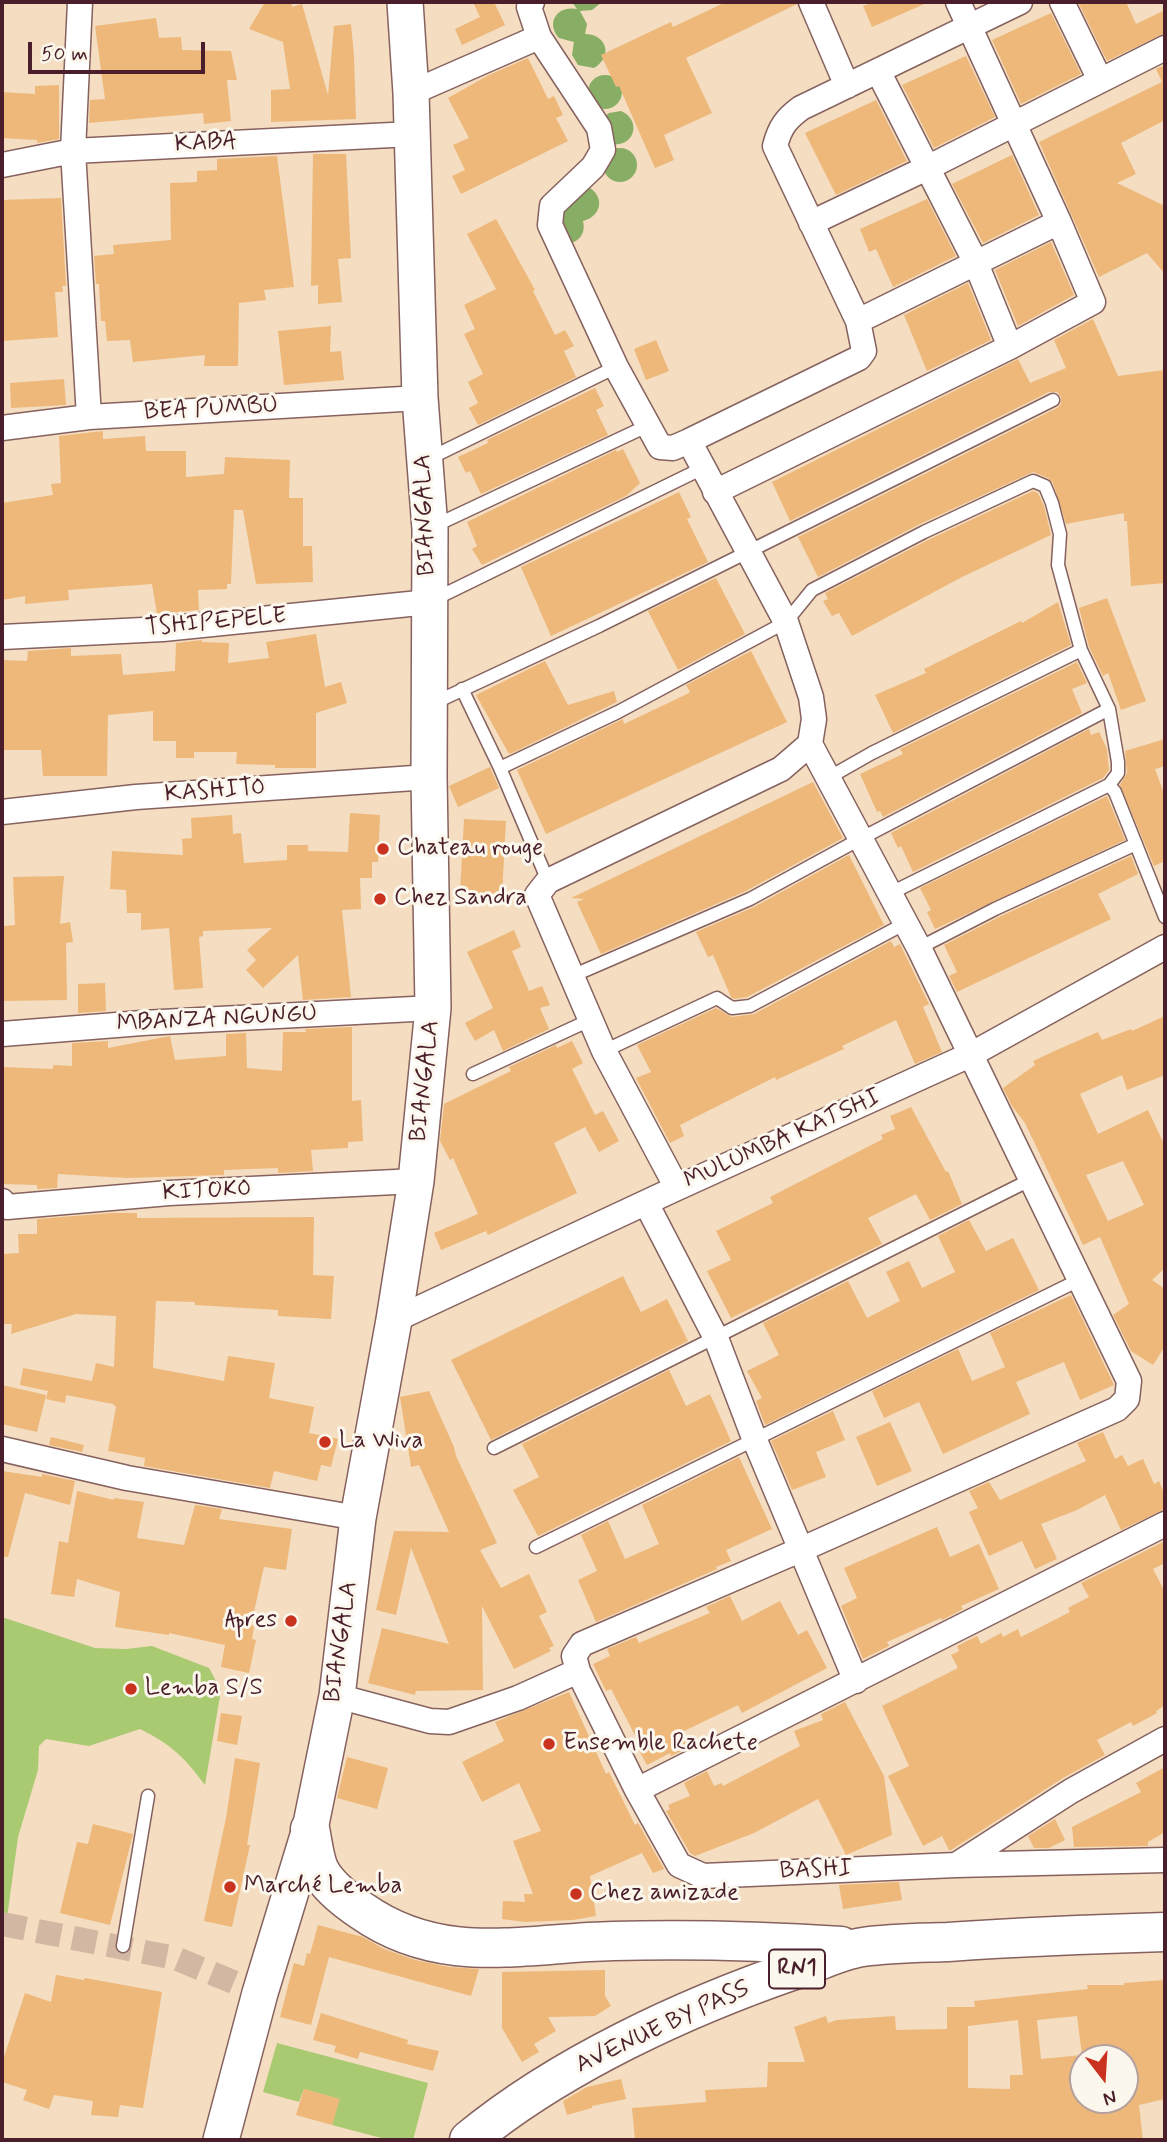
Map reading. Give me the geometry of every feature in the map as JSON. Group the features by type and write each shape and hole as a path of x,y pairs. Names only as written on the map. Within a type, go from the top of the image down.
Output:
{"highway":[{"path":"310,1829 320,1870 345,1899 374,1920 406,1935 438,1945 475,1949 611,1941 727,1940 860,1947"},
{"name":"AVENUE BY PASS","path":"469,2140 540,2090 591,2060 681,2015 766,1980 860,1947 1041,1935 1165,1932"}],"street":[{"path":"80,2 73,151 89,417"},
{"name":"BIANGALA","path":"221,2140 260,1993 310,1829 337,1696 358,1518 416,1181 433,1007 429,776 430,528 420,398 411,93 405,2"},
{"path":"532,2 529,6 539,37 598,128 603,150 593,167 552,206 550,225 616,367 647,426 660,447 673,448 859,358 864,351 858,321 775,146 780,129 788,118 801,108 1020,2"},
{"path":"811,2 847,86"},
{"path":"715,492 1010,347 1093,302 958,2"},
{"path":"1062,2 1100,80"},
{"path":"411,93 539,37"},
{"path":"811,223 1165,48"},
{"path":"878,71 975,261 1010,347"},
{"name":"KABA","path":"2,165 73,151 412,134"},
{"path":"858,321 975,261 1059,222"},
{"name":"BEA PUMBU","path":"2,428 89,417 420,398"},
{"path":"689,441 786,622 811,696 814,719 810,744 919,948 1129,1381 1127,1399 1117,1409 582,1644 574,1656 578,1671 637,1790 1165,1524"},
{"name":"TSHIPEPELE","path":"2,637 163,629 429,602"},
{"path":"677,1188 604,1051 537,895 548,881 781,769 810,744"},
{"name":"KASHITO","path":"2,812 136,797 429,776"},
{"name":"MULUMBA KATSHI","path":"394,1320 972,1054 1165,947"},
{"name":"MBANZA NGUNGU","path":"2,1034 433,1007"},
{"name":"KITOKO","path":"2,1201 7,1207 169,1193 416,1181"},
{"path":"646,1203 716,1338 754,1438 856,1681"},
{"path":"2,1449 127,1478 358,1518"},
{"path":"337,1696 430,1721 449,1722 518,1698 578,1671"},
{"path":"956,1865 1071,1791 1165,1739"},
{"name":"BASHI","path":"637,1790 679,1865 703,1876 956,1865 1165,1860"}],"lane":[{"path":"424,461 616,367"},
{"path":"429,705 598,626 1053,400"},
{"path":"430,528 647,426"},
{"path":"429,602 705,467"},
{"path":"500,768 618,712 786,622 812,590 924,532 1033,481 1045,486 1052,502 1060,534 1058,565 1082,650 1109,709 1118,773 1109,785 891,893"},
{"path":"828,778 872,753 1082,650"},
{"path":"462,689 500,768 548,881"},
{"path":"572,976 750,899 1109,709"},
{"path":"1109,785 1115,792 1165,918"},
{"path":"919,948 995,909 1136,844"},
{"path":"604,1051 717,998 732,1008 750,1006 906,923"},
{"path":"474,1074 590,1020"},
{"path":"494,1448 1030,1180"},
{"path":"536,1547 1080,1280"},
{"path":"123,1947 148,1796"}],"green space":[{"path":"572,2 602,2 592,10 580,11 587,24 585,34 598,38 605,46 604,58 594,68 578,65 572,55 574,42 559,38 553,26 559,12 570,8 577,9"},
{"path":"605,75 617,80 622,92 617,104 605,109 593,104 588,92 593,80"},
{"path":"621,111 632,121 633,132 626,142 611,144 605,116"},
{"path":"620,148 632,153 637,165 632,177 620,182 608,177 603,165 608,153"},
{"path":"586,186 599,199 598,210 595,215 583,221 581,237 567,244 551,219"},
{"path":"2,1617 95,1648 152,1646 209,1668 221,1690 205,1785 177,1752 140,1729 89,1746 46,1739 39,1746 38,1770 18,1837 7,1918 2,1916"},
{"path":"277,2043 428,2083 413,2140 389,2140 332,2125 339,2099 304,2089 299,2102 263,2092"}],"building":[{"path":"265,2 291,2 292,7 302,4 328,95 334,26 351,24 356,119 271,122 271,90 290,89 283,42 249,29"},
{"path":"473,2 494,2 505,25 462,45 455,29 480,17"},
{"path":"726,2 797,4 686,58 712,113 664,135 674,160 655,168 619,86 616,87 601,55 671,22 673,27"},
{"path":"874,2 929,2 872,27 863,6"},
{"path":"1078,2 1126,2 1136,24 1165,10 1165,33 1107,61"},
{"path":"1051,13 1081,74 1021,104 992,40"},
{"path":"156,18 159,38 181,37 182,50 231,51 237,80 227,80 231,121 204,124 203,113 89,123 90,100 105,99 95,26"},
{"path":"966,56 995,117 934,148 902,85"},
{"path":"528,58 548,99 554,96 563,115 556,118 568,141 461,194 452,176 465,170 453,145 469,138 448,98 489,75"},
{"path":"1165,65 1165,120 1121,143 1136,174 1117,183 1165,206 1165,274 1147,253 1099,277 1039,142 1162,82 1156,69"},
{"path":"59,85 59,139 37,143 37,140 2,138 2,92 35,94 35,86"},
{"path":"876,100 907,161 836,195 805,133"},
{"path":"313,154 346,154 351,258 338,259 342,302 318,304 318,285 311,286"},
{"path":"1012,155 1039,215 983,243 952,184"},
{"path":"277,156 294,287 264,290 266,300 239,303 238,366 204,366 205,355 133,362 130,340 107,341 105,321 101,321 94,256 114,254 113,245 171,240 170,183 197,182 197,171 217,170 217,159"},
{"path":"61,198 66,286 62,286 63,292 55,292 58,337 2,341 2,200"},
{"path":"927,199 956,256 893,287 876,249 869,252 860,229"},
{"path":"496,219 535,290 533,291 555,335 565,330 574,346 564,351 576,377 478,425 469,408 478,403 468,382 483,374 464,334 475,329 464,305 496,289 467,234"},
{"path":"1051,242 1074,295 1018,326 995,270"},
{"path":"968,283 991,340 927,371 904,315"},
{"path":"1093,319 1118,376 1165,370 1165,583 1131,586 1127,521 1124,521 1124,513 1066,524 1053,483 1033,472 920,524 818,577 798,537 1057,408 1061,404 1061,397 1057,392 1049,392 790,521 772,482 1018,359 1030,383 1066,368 1054,340"},
{"path":"331,326 330,352 341,351 344,380 284,385 278,331"},
{"path":"656,340 669,371 646,380 634,349"},
{"path":"64,379 66,405 11,408 10,383"},
{"path":"595,388 604,406 596,410 608,435 481,494 470,471 466,473 458,457 488,443 487,440"},
{"path":"103,431 103,439 145,436 146,451 186,451 186,477 224,474 225,457 290,460 289,498 303,498 303,546 312,546 313,582 256,584 243,510 234,510 231,584 227,584 227,589 198,590 199,610 157,614 152,584 68,590 69,600 25,604 25,596 2,600 2,503 53,495 51,484 61,483 59,436"},
{"path":"623,449 640,483 626,496 482,565 472,549 477,546 467,522"},
{"path":"1033,491 1038,493 1044,506 1051,535 962,577 852,636 839,613 832,616 823,601 828,599 825,593 928,540"},
{"path":"679,492 691,517 687,519 708,562 551,636 521,567"},
{"path":"716,578 745,634 678,670 648,611"},
{"path":"1107,598 1146,701 1121,710 1108,673 1103,676 1089,647 1079,608"},
{"path":"1058,602 1071,645 893,733 875,695 926,673 924,669 1021,621 1022,623"},
{"path":"316,634 325,687 341,682 347,703 316,713 316,768 236,764 237,752 194,752 194,758 176,758 176,741 153,741 153,711 108,715 107,776 43,776 41,750 2,750 2,660 27,661 28,651 71,648 71,656 121,654 123,675 175,671 176,643 202,640 229,643 228,663 269,658 266,642"},
{"path":"751,651 787,722 546,834 517,770 623,719 624,724 687,694 690,692 686,685"},
{"path":"545,661 568,705 614,691 617,702 509,754 476,695"},
{"path":"1077,662 1087,683 1072,689 1082,713 883,817 880,811 877,812 860,774 903,754 900,749"},
{"path":"1089,729 1091,735 1099,732 1107,749 1109,770 1103,778 913,872 901,846 898,848 891,833"},
{"path":"1165,739 1165,766 1155,769 1165,796 1165,861 1154,866 1120,785 1127,773 1125,751"},
{"path":"490,767 499,788 458,807 449,786"},
{"path":"813,782 843,838 746,891 601,954 577,902 584,899 571,898"},
{"path":"1107,796 1125,840 935,929 927,912 931,910 920,888"},
{"path":"350,813 380,815 378,862 372,862 372,878 360,878 361,909 342,910 351,997 303,1000 298,955 263,988 246,970 256,960 247,950 272,928 203,931 203,936 199,937 203,988 174,990 169,928 141,930 141,913 127,913 126,890 110,889 112,851 183,855 182,839 192,838 191,818 232,815 233,834 241,833 244,863 287,860 287,845 308,845 308,851 348,852"},
{"path":"464,819 506,821 502,895 460,893"},
{"path":"849,855 884,925 747,997 731,997 713,955 708,957 696,932 754,907"},
{"path":"1131,856 1138,874 1098,894 1111,919 957,992 949,976 957,972 944,945"},
{"path":"64,876 60,924 70,922 73,942 66,943 67,1000 2,1001 4,926 15,925 13,877"},
{"path":"514,930 521,947 512,951 529,991 542,986 550,1005 540,1008 549,1029 503,1051 494,1030 475,1041 465,1023 493,1008 467,952"},
{"path":"891,941 894,947 900,944 929,1004 923,1007 942,1052 915,1064 896,1020 842,1046 844,1049 776,1080 775,1077 680,1125 684,1136 670,1143 636,1078 651,1072 637,1045 716,1008 732,1017 754,1014"},
{"path":"105,983 106,1011 78,1013 78,984"},
{"path":"1165,1016 1165,1075 1127,1090 1122,1075 1080,1094 1098,1134 1148,1110 1165,1146 1165,1268 1152,1280 1165,1289 1165,1346 1153,1365 1131,1351 1113,1315 1129,1304 1100,1237 1083,1245 1025,1123 1003,1088 1035,1065 1033,1061 1059,1049 1098,1032 1102,1040 1131,1029 1132,1031","holes":["1123,1161 1144,1205 1108,1221 1086,1175"]},
{"path":"352,1027 352,1101 361,1100 363,1141 348,1142 348,1148 311,1150 313,1171 278,1173 278,1168 224,1170 224,1175 127,1178 58,1174 57,1188 37,1189 37,1185 2,1184 2,1067 53,1069 53,1065 72,1066 72,1043 108,1041 108,1048 170,1036 175,1060 226,1056 226,1034 246,1033 247,1068 282,1071 283,1032"},
{"path":"572,1041 583,1063 572,1069 595,1115 603,1111 619,1141 599,1152 585,1127 554,1143 577,1193 488,1235 486,1231 441,1250 434,1233 478,1214 453,1158 450,1160 440,1141 444,1104 511,1071 509,1067 556,1045 557,1048"},
{"path":"911,1107 946,1172 948,1171 962,1204 930,1220 916,1194 868,1218 882,1244 731,1318 707,1271 731,1260 716,1231 773,1203 770,1197 883,1139 881,1135 895,1129 890,1116"},
{"path":"137,1213 137,1218 314,1217 313,1275 334,1276 331,1319 278,1316 278,1310 156,1301 153,1368 224,1381 228,1356 275,1363 269,1398 314,1407 309,1433 338,1439 331,1467 321,1465 317,1481 274,1471 270,1488 144,1466 145,1458 108,1451 116,1407 113,1404 66,1395 65,1403 46,1399 48,1391 20,1385 23,1368 92,1381 96,1363 114,1367 116,1316 76,1314 11,1334 12,1324 2,1324 3,1254 19,1253 18,1234 37,1234 37,1219"},
{"path":"969,1220 986,1251 1013,1238 1039,1290 765,1425 756,1401 762,1398 747,1371 779,1355 763,1323 848,1281 867,1318 900,1301 886,1272 909,1261 922,1288 955,1272 938,1236"},
{"path":"623,1276 641,1312 667,1299 688,1341 491,1440 451,1360"},
{"path":"1071,1295 1114,1385 1080,1400 1064,1362 1016,1382 1030,1414 943,1454 919,1402 884,1418 872,1391 958,1349 972,1381 1005,1367 990,1333"},
{"path":"669,1370 686,1406 710,1394 731,1441 538,1536 513,1490 539,1477 522,1444"},
{"path":"2,1385 46,1395 37,1432 2,1424"},
{"path":"429,1391 497,1543 480,1550 501,1588 529,1574 547,1612 539,1616 554,1646 549,1648 551,1651 514,1669 482,1606 483,1690 416,1691 415,1695 368,1683 382,1628 449,1644 411,1548 396,1615 376,1610 394,1531 449,1532 419,1465 411,1467 400,1397"},
{"path":"833,1411 845,1440 816,1452 826,1477 792,1490 771,1441"},
{"path":"890,1422 912,1471 877,1486 856,1437"},
{"path":"1103,1432 1115,1459 1122,1455 1128,1466 1143,1459 1154,1484 1159,1481 1165,1495 1165,1509 1121,1530 1105,1495 1077,1510 1041,1524 1057,1559 1035,1569 1022,1541 989,1556 969,1512 978,1508 969,1491 989,1482 1000,1500 1086,1461 1077,1443"},
{"path":"51,1437 84,1445 82,1452 49,1445"},
{"path":"739,1457 772,1529 726,1550 731,1561 716,1567 717,1569 596,1622 578,1580 597,1571 581,1535 608,1521 625,1559 659,1544 642,1505"},
{"path":"2,1471 42,1477 42,1474 75,1481 70,1505 25,1493 8,1557 2,1556"},
{"path":"77,1491 114,1500 144,1502 137,1538 184,1545 195,1505 222,1509 219,1519 292,1529 286,1570 264,1567 251,1625 254,1626 252,1639 256,1640 249,1673 221,1667 225,1645 169,1633 115,1627 120,1592 77,1579 74,1597 51,1594 59,1541 68,1543"},
{"path":"937,1527 950,1557 979,1544 999,1589 961,1606 963,1609 942,1620 941,1618 887,1642 889,1646 863,1659 841,1606 857,1598 844,1568"},
{"path":"1165,1541 1165,1563 1153,1569 1165,1592 1165,1705 1156,1711 1157,1713 1133,1726 1131,1722 1097,1740 1105,1755 1063,1778 951,1850 942,1836 923,1846 888,1776 909,1766 882,1706 958,1668 951,1655 959,1651 957,1646 977,1636 981,1644 1001,1633 1003,1637 1018,1629 1021,1637 1070,1612 1068,1608 1089,1597 1081,1583"},
{"path":"730,1596 742,1621 780,1601 798,1635 807,1630 827,1668 742,1713 738,1705 682,1732 690,1747 671,1756 670,1753 647,1765 636,1745 639,1743 611,1689 606,1691 593,1664 610,1656 607,1649 636,1637 639,1643 710,1613 706,1607"},
{"path":"569,1692 606,1774 609,1772 635,1825 638,1823 664,1869 653,1873 642,1853 590,1876 596,1916 525,1922 502,1919 503,1901 525,1902 524,1894 533,1894 513,1841 541,1831 519,1783 482,1802 462,1762 504,1741 495,1722"},
{"path":"845,1702 884,1776 892,1835 846,1855 818,1799 754,1833 695,1856 690,1853 666,1811 670,1809 668,1805 690,1796 684,1783 707,1771 714,1786 722,1783 723,1786 800,1746 794,1731 823,1720 821,1714"},
{"path":"221,1713 242,1716 237,1745 217,1741"},
{"path":"347,1757 388,1768 377,1809 337,1798"},
{"path":"235,1758 260,1763 247,1845 250,1845 232,1927 204,1921 226,1818"},
{"path":"1165,1767 1165,1832 1148,1842 1148,1846 1074,1847 1072,1827 1141,1792 1136,1783"},
{"path":"1055,1819 1065,1840 1049,1848 1034,1848 1028,1836"},
{"path":"93,1824 133,1834 110,1925 60,1913 77,1842 88,1844"},
{"path":"899,1882 902,1900 843,1909 839,1885"},
{"path":"318,1925 363,1937 384,1949 415,1960 449,1967 479,1969 471,1996 329,1957 311,2025 280,2017 294,1963 304,1966"},
{"path":"605,1970 605,1996 611,2006 595,2016 548,2017 556,2031 534,2044 539,2052 522,2062 502,2028 502,1972"},
{"path":"56,1975 162,1992 143,2108 120,2105 118,2117 91,2115 93,2101 54,2095 49,2109 23,2100 27,2090 2,2082 2,2063 25,1993 51,2002"},
{"path":"1165,1980 1165,2099 1139,2105 1143,2140 635,2140 632,2108 706,2102 705,2090 767,2087 768,2062 805,2062 794,2027 826,2016 828,2023 895,2016 896,2030 947,2029 947,2007 975,2007 974,2001 1088,1989 1087,1985 1124,1985","holes":["1018,2020 1023,2075 1010,2075 1010,2089 968,2088 968,2026"]},
{"path":"321,2013 408,2040 407,2044 439,2051 433,2071 360,2052 358,2059 334,2052 336,2046 313,2040"},
{"path":"621,2079 626,2099 592,2106 567,2115 563,2101 587,2087"},
{"path":"304,2089 340,2099 332,2125 296,2115"}],"tunnel":[{"path":"2,1924 175,1958 260,1993"}],"place":[{"name":"Chateau rouge","path":"383,849"},
{"name":"Chez Sandra","path":"380,899"},
{"name":"La Wiva","path":"325,1442"},
{"name":"Apres","path":"291,1621"},
{"name":"Lemba S/S","path":"131,1689"},
{"name":"Ensemble Rachete","path":"549,1744"},
{"name":"Marché Lemba","path":"230,1887"},
{"name":"Chez amizade","path":"576,1894"}]}
